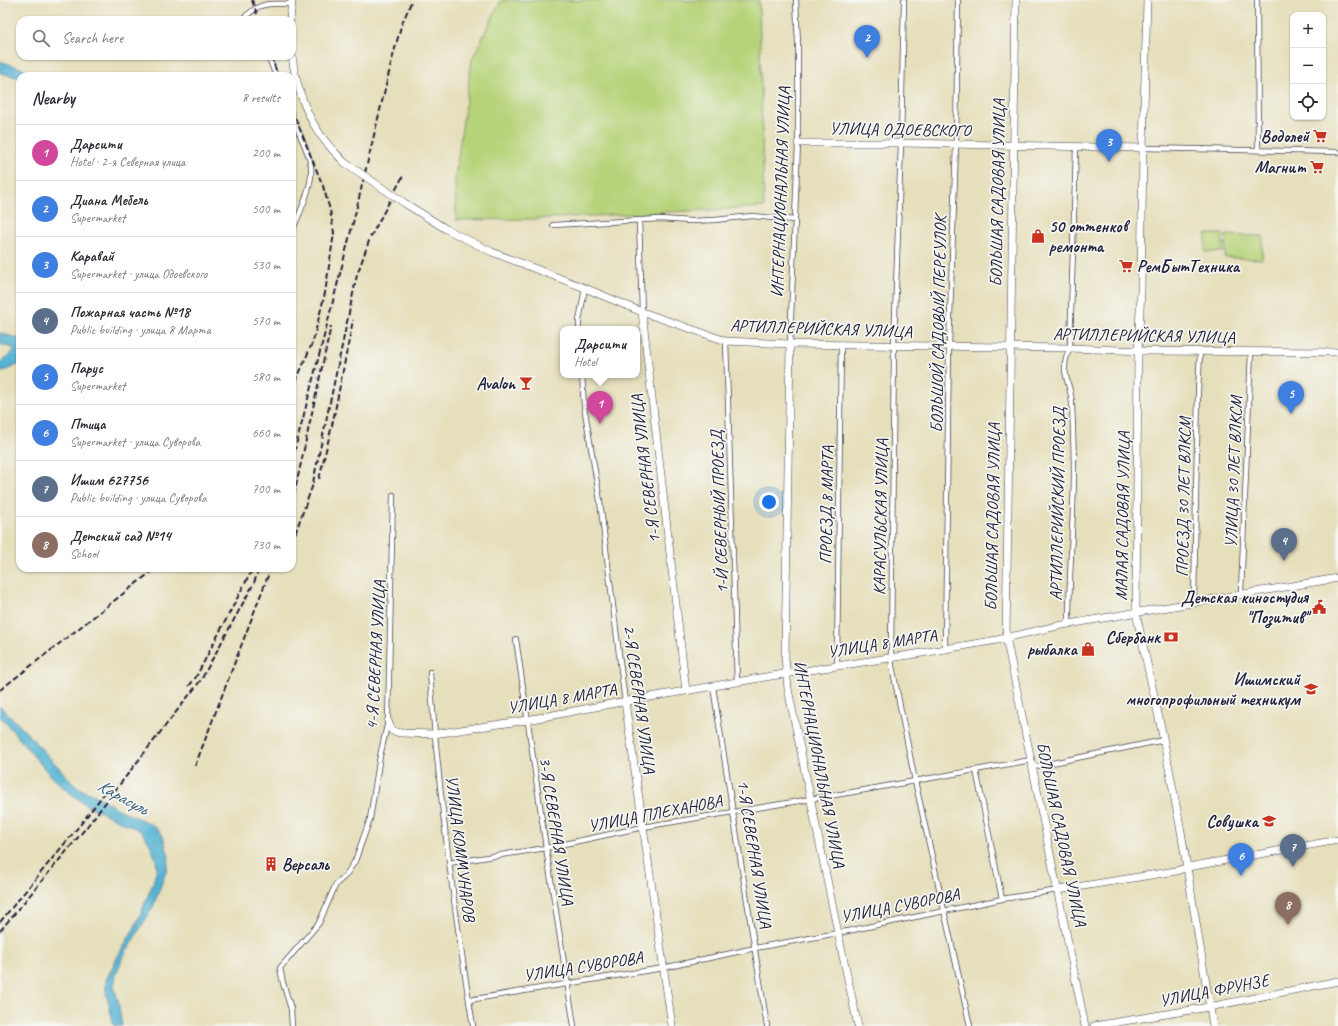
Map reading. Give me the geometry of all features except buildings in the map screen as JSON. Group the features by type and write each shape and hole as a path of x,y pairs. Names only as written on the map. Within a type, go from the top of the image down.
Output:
{"street":[{"name":"ИНТЕРНАЦИОНАЛЬНАЯ УЛИЦА","path":"796,0 798,44 798,143 790,344 785,658 788,689 858,1026"},
{"name":"КАРАСУЛЬСКАЯ УЛИЦА","path":"904,0 894,346 891,658 915,781 970,1026"},
{"name":"БОЛЬШОЙ САДОВЫЙ ПЕРЕУЛОК","path":"945,648 949,346 956,145 958,0"},
{"name":"БОЛЬШАЯ САДОВАЯ УЛИЦА","path":"1016,0 1006,637 1085,1026"},
{"name":"МАЛАЯ САДОВАЯ УЛИЦА","path":"1148,0 1138,351 1136,613 1164,740 1188,867 1213,1026"},
{"path":"1257,0 1258,150"},
{"path":"247,16 255,7 272,3 291,2 290,16"},
{"path":"270,60 274,72"},
{"name":"АРТИЛЛЕРИЙСКАЯ УЛИЦА","path":"293,60 295,72"},
{"name":"АРТИЛЛЕРИЙСКАЯ УЛИЦА","path":"296,76 311,118 317,130 329,147 344,162 446,230 492,252 642,312 726,341 790,344 1070,348 1138,351 1338,352"},
{"path":"296,126 311,162 311,176 308,192 296,222"},
{"name":"УЛИЦА ОДОЕВСКОГО","path":"798,143 901,143 1338,152"},
{"name":"АРТИЛЛЕРИЙСКИЙ ПРОЕЗД","path":"1069,624 1069,585 1074,477 1072,402 1065,376 1065,358 1070,348 1076,147"},
{"path":"553,225 660,219 709,220 752,216 795,220"},
{"name":"1-Я СЕВЕРНАЯ УЛИЦА","path":"639,220 642,312 686,691"},
{"path":"579,326 578,321 585,288"},
{"name":"1-Й СЕВЕРНЫЙ ПРОЕЗД","path":"726,341 737,682"},
{"name":"ПРОЕЗД 8 МАРТА","path":"837,665 841,344"},
{"name":"УЛИЦА 30 ЛЕТ ВЛКСМ","path":"1241,593 1251,351"},
{"name":"ПРОЕЗД 30 ЛЕТ ВЛКСМ","path":"1194,601 1200,352"},
{"name":"2-Я СЕВЕРНАЯ УЛИЦА","path":"582,378 584,406 600,501 625,702 672,1026"},
{"name":"4-Я СЕВЕРНАЯ УЛИЦА","path":"292,1026 291,1009 280,968 319,923 336,884 346,875 355,861 370,819 380,756 388,721 393,494"},
{"name":"УЛИЦА 8 МАРТА","path":"392,731 401,733 434,734 528,720 713,686 837,665 891,658 1194,601 1338,578"},
{"name":"3-Я СЕВЕРНАЯ УЛИЦА","path":"516,639 546,848 574,1026"},
{"name":"УЛИЦА КОММУНАРОВ","path":"430,672 434,734 449,863 473,1026"},
{"name":"1-Я СЕВЕРНАЯ УЛИЦА","path":"713,686 767,1026"},
{"path":"384,736 392,731 388,721"},
{"name":"УЛИЦА ПЛЕХАНОВА","path":"449,863 546,848 643,827 976,770 1032,764 1164,740"},
{"path":"976,770 1002,900"},
{"name":"УЛИЦА СУВОРОВА","path":"469,1000 663,968 755,948 1002,900 1176,871 1188,867 1338,840"},
{"name":"УЛИЦА ФРУНЗЕ","path":"1094,1026 1210,1007 1338,981"}],"green space":[{"path":"501,0 759,0 764,207 535,219 456,220 455,177 472,59"},
{"path":"1206,234 1223,234 1223,252 1205,252"},
{"path":"1226,235 1263,236 1262,259 1225,258"}],"water":[{"path":"0,61 32,72 16,72 16,77 0,73"},
{"path":"0,333 16,338 16,366 0,373 0,362 10,355 15,349 0,344"},
{"path":"0,706 73,783 84,791 95,795 118,809 151,824 162,834 169,856 167,869 153,907 122,959 116,976 114,987 118,1000 122,1026 114,1026 106,992 106,980 136,925 153,883 157,868 156,860 150,844 141,831 86,805 65,789 48,773 0,716"}],"railway":[{"path":"252,0 258,16"},
{"path":"296,445 353,223 392,60 401,26 412,0"},
{"path":"272,60 277,72"},
{"path":"296,120 323,186 330,210 334,233 325,293 313,341 296,381"},
{"path":"296,531 312,487 357,275 370,238 403,176"},
{"path":"319,479 333,421 353,320"},
{"path":"296,486 331,326"},
{"path":"0,690 151,572"},
{"path":"189,686 196,677 251,572"},
{"path":"0,931 85,829 201,680 254,583 258,572"},
{"path":"195,766 269,572"},
{"path":"0,922 80,825 110,786"}],"place":[{"name":"Диана Мебель","path":"867,58"},
{"name":"Водолей","path":"1320,136"},
{"name":"Каравай","path":"1109,162"},
{"name":"Магнит","path":"1317,167"},
{"name":"50 оттенков ремонта","path":"1038,236"},
{"name":"РемБытТехника","path":"1126,266"},
{"name":"Avalon","path":"526,383"},
{"name":"Парус","path":"1291,414"},
{"name":"Дарсити","path":"600,424"},
{"name":"Пожарная часть №18","path":"1284,561"},
{"name":"Детская киностудия \"Позитив\"","path":"1319,607"},
{"name":"Сбербанк","path":"1171,637"},
{"name":"рыбалка","path":"1088,649"},
{"name":"Ишимский многопрофильный техникум","path":"1311,689"},
{"name":"Совушка","path":"1269,821"},
{"name":"Версаль","path":"271,864"},
{"name":"Ишим 627756","path":"1293,867"},
{"name":"Птица","path":"1241,876"},
{"name":"Детский сад №14","path":"1288,925"}],"water label":[{"name":"Карасуль","path":"123,797"}]}
